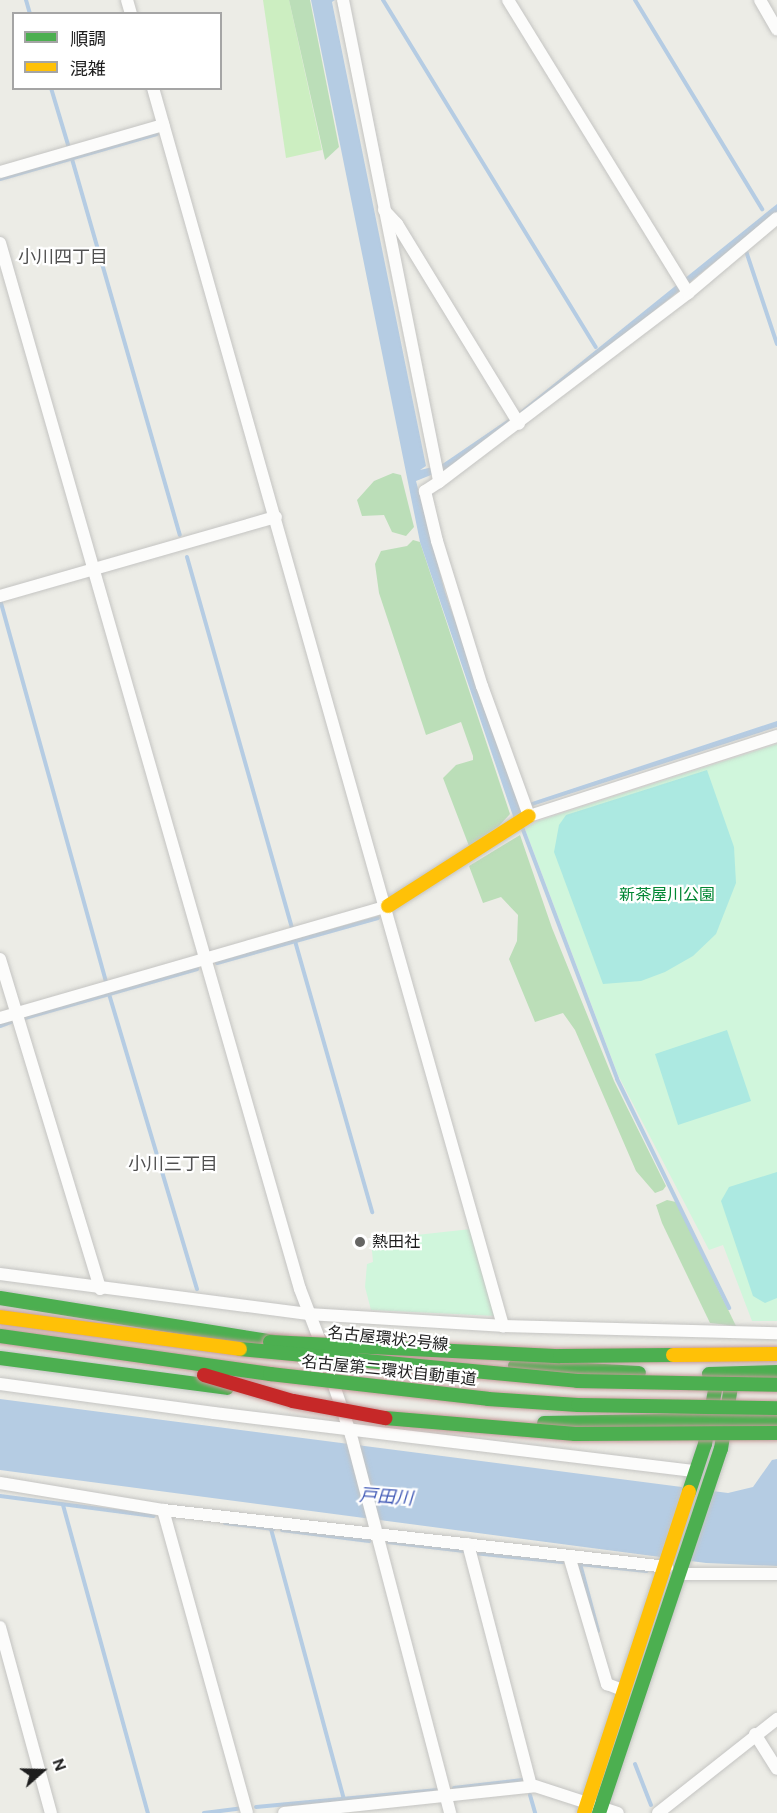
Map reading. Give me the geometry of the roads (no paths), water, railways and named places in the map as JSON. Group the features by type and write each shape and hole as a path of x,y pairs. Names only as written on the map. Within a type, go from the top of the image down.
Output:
{"main road":[{"path":"388,906 514,826 527,810"},
{"name":"名古屋環状2号線","path":"0,1298 323,1349 417,1361 718,1374 777,1372"},
{"name":"名古屋第二環状自動車道","path":"0,1317 298,1357 577,1381 777,1385"},
{"path":"48,1323 227,1341 560,1356 777,1354"},
{"name":"名古屋第二環状自動車道","path":"0,1336 488,1399 602,1405 777,1408"},
{"path":"125,1353 293,1401 392,1419 574,1434 777,1433"},
{"path":"0,1358 437,1416 556,1424 777,1419"},
{"path":"593,1809 625,1691 667,1567 695,1472 709,1421 718,1374"},
{"path":"593,1809 682,1574 712,1477 726,1421 733,1374"}],"street":[{"path":"343,0 437,475"},
{"path":"508,0 688,293"},
{"path":"760,0 777,29"},
{"path":"154,90 388,906 503,1326"},
{"path":"0,172 163,125"},
{"path":"384,210 397,224 515,419"},
{"path":"777,218 688,293 437,475 425,490 437,541 482,686 527,810 777,736"},
{"path":"0,243 308,1314 323,1349 350,1432 450,1813"},
{"path":"0,596 276,517"},
{"path":"0,1018 388,906"},
{"path":"0,959 100,1289"},
{"path":"0,1274 100,1289 308,1314 503,1326 725,1334 777,1333"},
{"path":"718,1374 725,1334"},
{"path":"0,1384 350,1432 695,1472"},
{"path":"0,1484 163,1510 376,1530 468,1544 667,1567"},
{"path":"163,1510 247,1813"},
{"path":"468,1544 531,1786"},
{"path":"569,1556 607,1684 625,1691"},
{"path":"682,1574 777,1574"},
{"path":"0,1627 51,1813"},
{"path":"658,1813 755,1734 777,1719"},
{"path":"755,1734 777,1769"},
{"path":"284,1813 531,1786 593,1809 618,1813"}],"water":[{"path":"311,0 335,0 332,2 426,466 420,470 441,465 519,412 777,204 777,212 522,417 446,469 416,481 445,592 520,806 777,721 777,727 532,806 514,819 420,542"},
{"name":"戸田川","path":"0,1399 728,1493 753,1487 772,1460 777,1459 777,1566 706,1563 0,1470"}],"waterway":[{"path":"26,0 29,12"},
{"path":"383,0 596,347"},
{"path":"635,0 762,209"},
{"path":"52,90 69,148"},
{"path":"0,179 157,134"},
{"path":"72,159 180,535"},
{"path":"746,251 777,344"},
{"path":"187,557 292,928"},
{"path":"1,603 106,982"},
{"path":"522,827 617,1079 729,1308"},
{"path":"217,963 378,918"},
{"path":"295,941 372,1212"},
{"path":"25,1018 197,969"},
{"path":"109,994 197,1289"},
{"path":"0,1026 11,1022"},
{"path":"0,1496 154,1516"},
{"path":"63,1505 148,1813"},
{"path":"225,1523 274,1529"},
{"path":"271,1529 344,1799"},
{"path":"282,1530 369,1541"},
{"path":"388,1542 464,1551"},
{"path":"474,1553 563,1562"},
{"path":"598,1631 580,1564 647,1571"},
{"path":"635,1764 651,1805"},
{"path":"454,1788 523,1780"},
{"path":"256,1807 438,1790"},
{"path":"530,1795 535,1813"},
{"path":"204,1813 238,1809"}],"place":[{"name":"熱田社","path":"360,1242"}],"district":[{"name":"小川四丁目","path":"63,257"},
{"name":"小川三丁目","path":"173,1164"}],"park label":[{"name":"新茶屋川公園","path":"667,895"}]}
